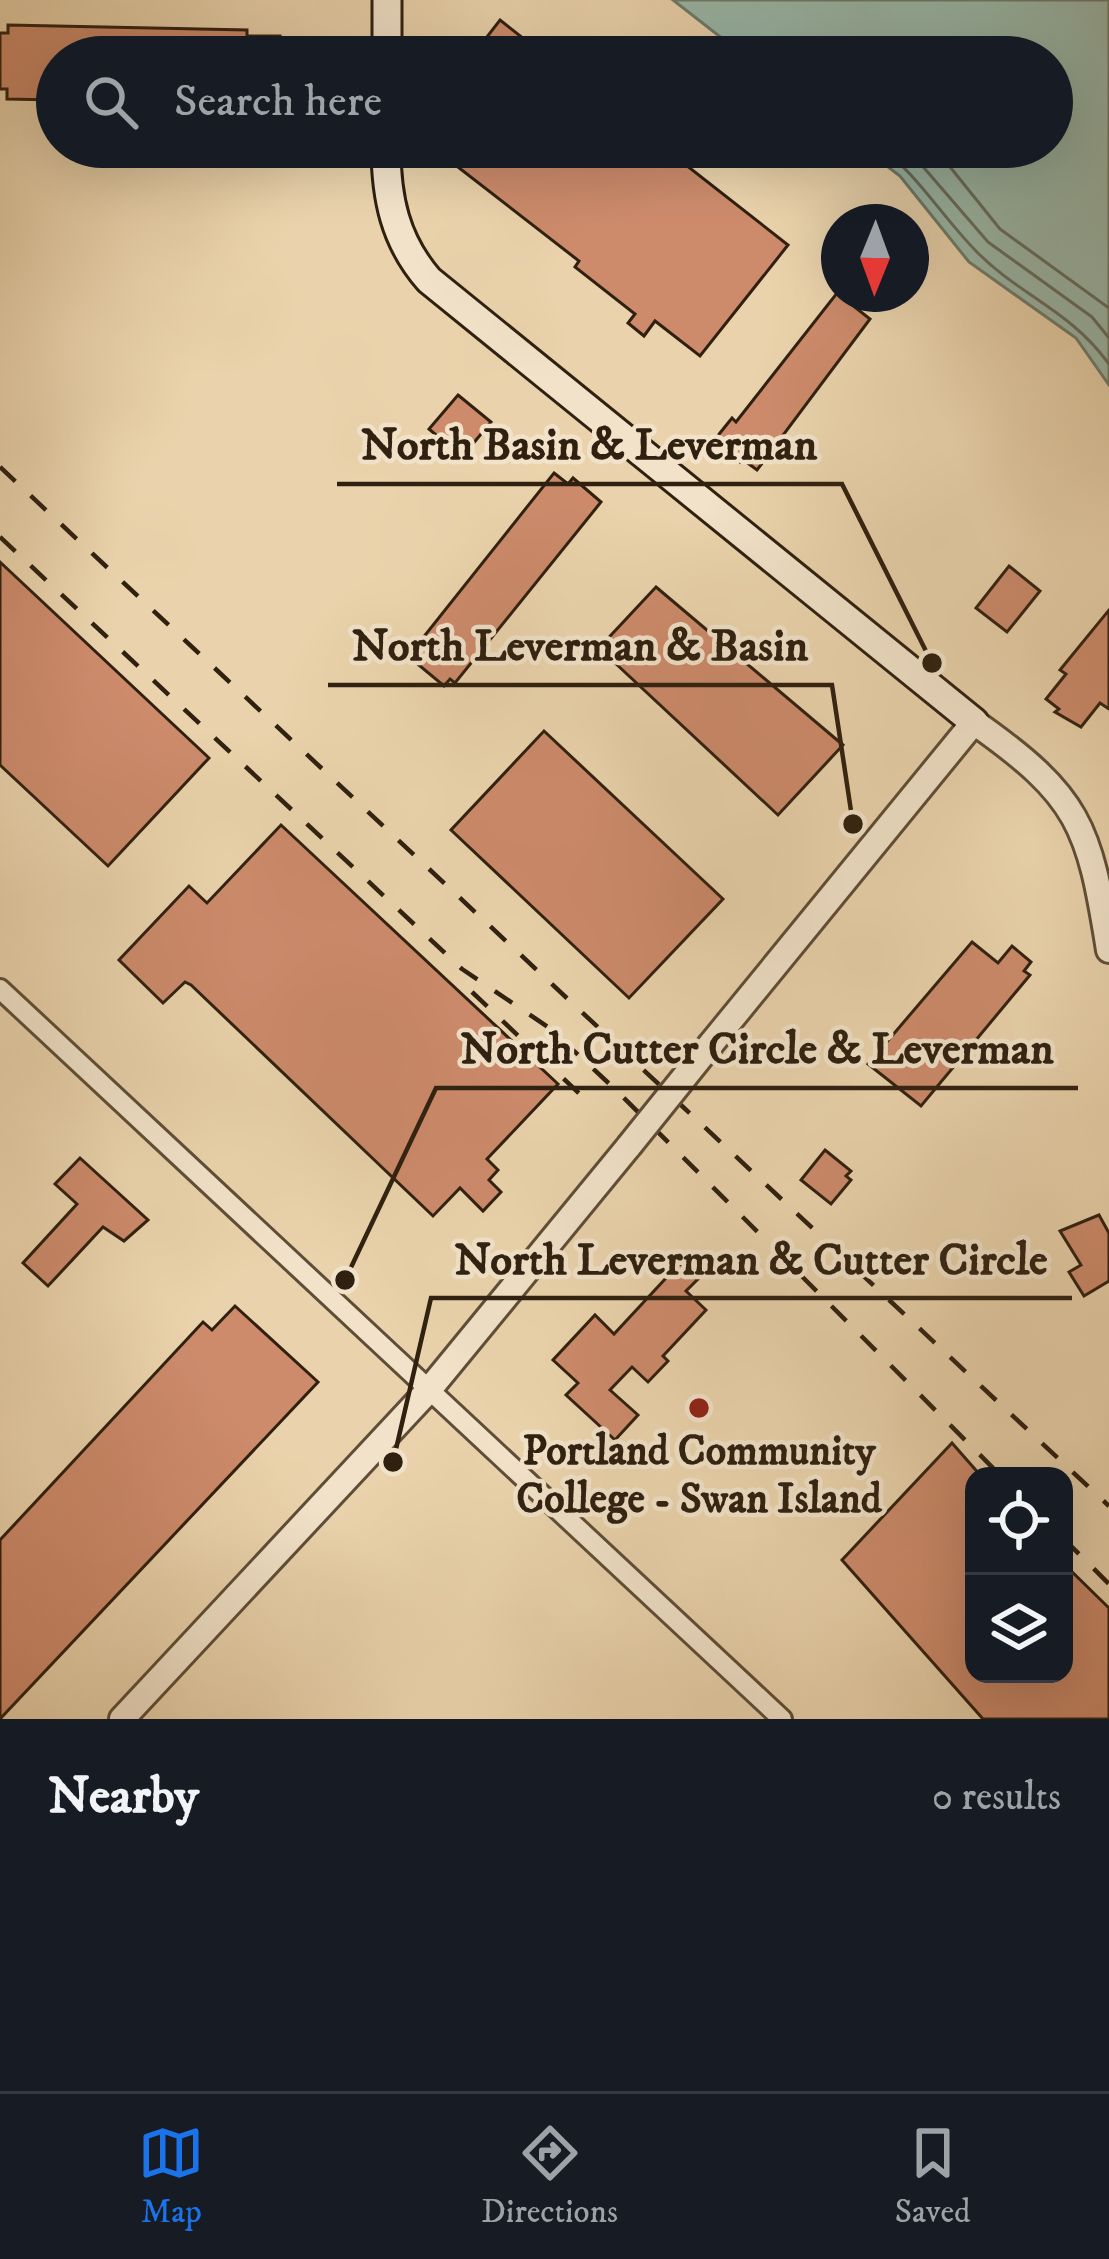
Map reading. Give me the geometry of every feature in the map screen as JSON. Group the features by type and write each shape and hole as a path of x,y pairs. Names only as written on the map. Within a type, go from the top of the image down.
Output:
{"main road":[{"path":"387,0 387,36"},
{"path":"388,168 394,219 407,251 430,280 974,722"}],"street":[{"path":"122,1719 428,1391 974,722 1038,773 1078,821 1094,856 1109,950"},
{"path":"0,988 782,1719"}],"water":[{"path":"673,0 1109,0 1109,385 1076,338 969,262 929,212 929,204 922,204 890,168 1073,168 1073,36 719,36"}],"building":[{"path":"500,20 520,36 488,36"},
{"path":"8,25 247,30 247,36 36,36 36,100 7,99 7,89 0,89 0,33 8,33"},
{"path":"459,168 690,168 788,245 700,356 655,321 644,336 628,323 635,314 575,267 579,261"},
{"path":"822,312 861,312 870,319 757,470 740,462 716,438 732,418 736,422"},
{"path":"458,395 491,422 462,457 429,429"},
{"path":"554,473 568,484 573,478 601,502 455,683 450,679 444,686 414,661 420,654 414,649"},
{"path":"0,562 209,758 108,866 0,765"},
{"path":"1009,566 1040,591 1007,632 976,608"},
{"path":"656,587 843,745 778,815 599,648"},
{"path":"1109,610 1109,709 1100,703 1081,727 1055,712 1059,709 1046,699 1066,674 1060,670"},
{"path":"544,731 723,899 629,998 451,830"},
{"path":"281,825 558,1084 487,1159 498,1170 489,1180 501,1192 483,1211 460,1188 433,1216 191,985 185,982 163,1003 119,960 189,886 207,903"},
{"path":"972,942 998,963 1012,946 1031,962 1024,971 1030,975 921,1106 868,1064"},
{"path":"825,1150 851,1171 846,1176 851,1180 831,1204 801,1180"},
{"path":"80,1158 148,1220 124,1241 103,1227 48,1286 23,1263 77,1204 55,1184"},
{"path":"1099,1215 1109,1233 1109,1281 1084,1296 1069,1272 1081,1265 1060,1231"},
{"path":"680,1263 698,1279 686,1291 706,1310 663,1356 668,1361 648,1382 632,1367 610,1390 638,1415 615,1440 566,1395 578,1383 553,1360 595,1315 614,1334"},
{"path":"235,1306 318,1382 0,1719 0,1540 203,1322 212,1330"},
{"path":"952,1443 973,1467 965,1467 965,1683 1073,1683 1073,1573 1109,1608 1109,1719 983,1719 842,1560"}],"railway":[{"path":"0,467 1109,1506"},
{"path":"0,537 462,969 548,1027 616,1090 992,1467"},
{"path":"472,992 584,1098"},
{"path":"1073,1548 1109,1584"}],"place":[{"name":"North Basin & Leverman","path":"932,663"},
{"name":"North Leverman & Basin","path":"853,824"},
{"name":"North Cutter Circle & Leverman","path":"345,1280"},
{"name":"Portland Community College - Swan Island","path":"699,1408"},
{"name":"North Leverman & Cutter Circle","path":"393,1462"}]}
